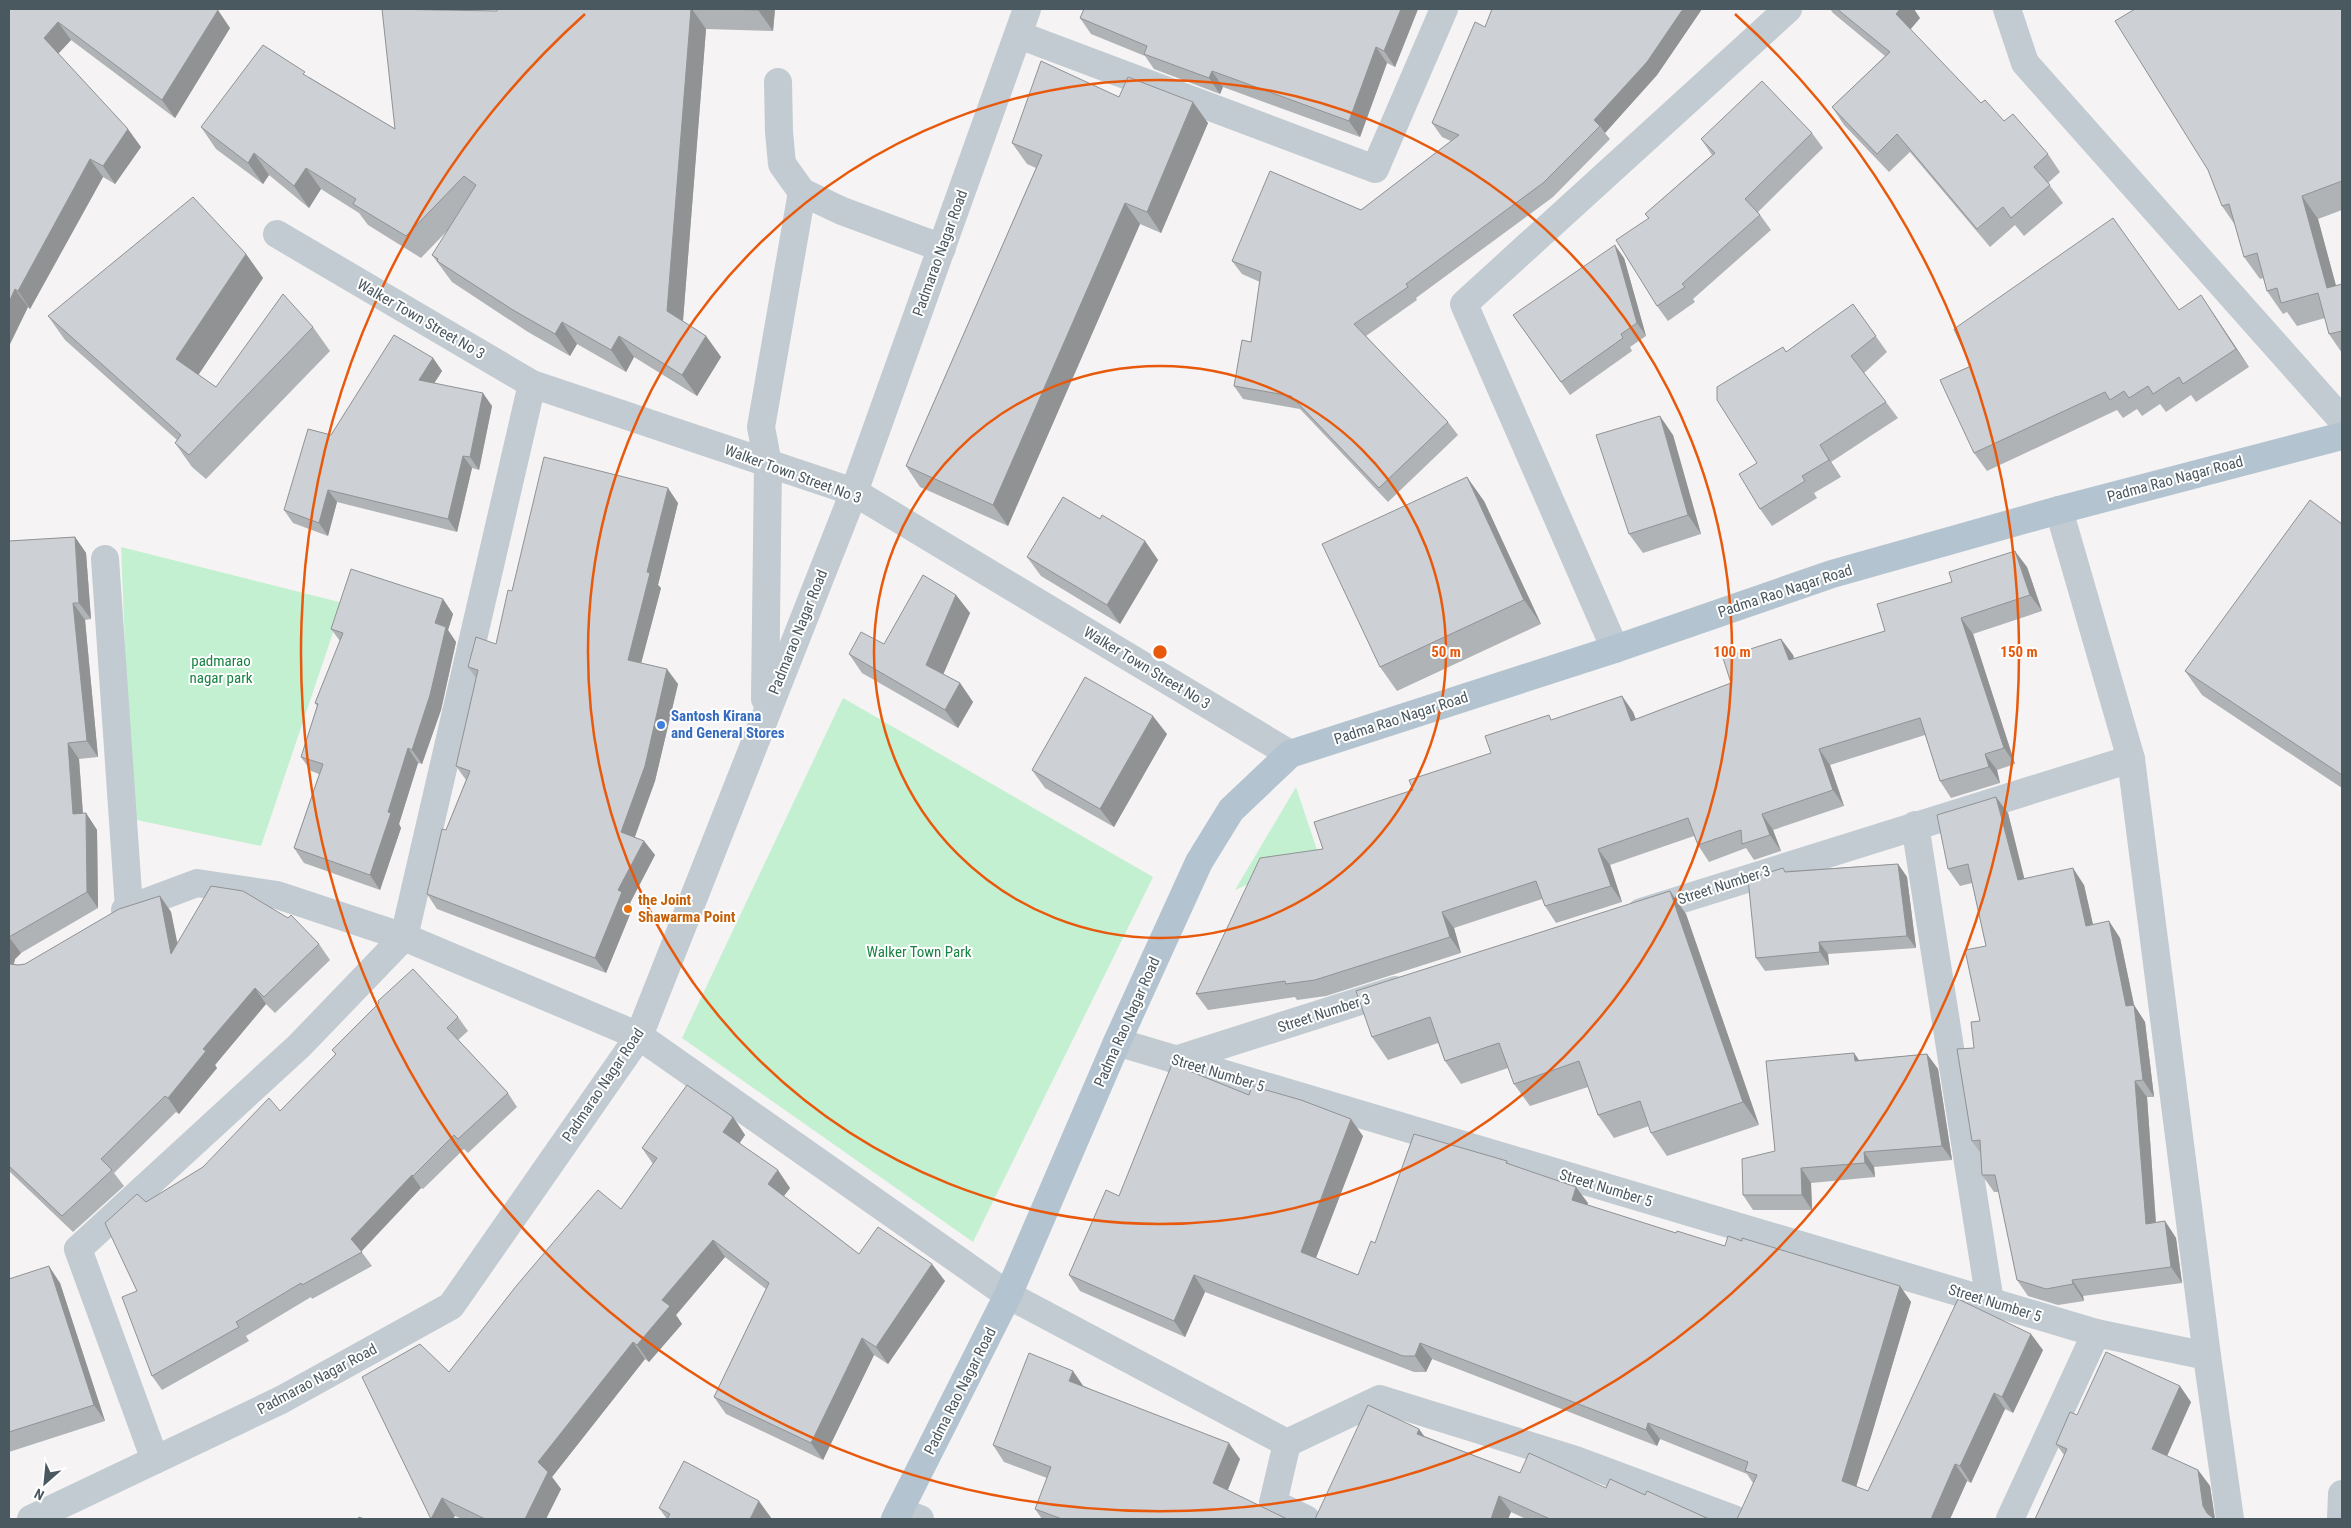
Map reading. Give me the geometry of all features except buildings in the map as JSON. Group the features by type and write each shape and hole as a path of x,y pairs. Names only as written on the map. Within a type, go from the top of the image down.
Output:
{"main road":[{"name":"Padma Rao Nagar Road","path":"905,1516 1008,1295 1117,1042 1199,862 1231,810 1290,754 1615,648 1832,574 2058,510 2342,436"}],"street":[{"name":"Padmarao Nagar Road","path":"31,1519 281,1400 452,1306 639,1036 854,492 1027,9"},
{"path":"1019,35 1375,169 1444,9"},
{"path":"1615,648 1464,304 1788,9"},
{"path":"2007,9 2025,63 2342,420"},
{"path":"778,82 778,132 782,164 802,192 842,211 942,248"},
{"path":"765,716 768,464 760,427 802,192"},
{"name":"Walker Town Street No 3","path":"277,234 532,384 854,492 1290,754"},
{"path":"155,1460 78,1249 299,1046 404,937 532,384"},
{"path":"2058,510 2131,758 2207,1356 2230,1519"},
{"path":"105,560 129,908"},
{"name":"Street Number 3","path":"1621,918 2131,758"},
{"path":"1915,825 1990,1302"},
{"path":"104,923 129,908 197,883 277,894 404,937 639,1036 1008,1295 1287,1443"},
{"name":"Street Number 3","path":"1175,1060 1422,982"},
{"name":"Street Number 5","path":"1117,1042 2096,1333 2207,1356"},
{"path":"2010,1519 2096,1333"},
{"path":"1287,1443 1380,1399 1576,1460 1734,1519"},
{"path":"1287,1443 1272,1503 1306,1519"},
{"path":"2341,1519 2342,1494"}],"green space":[{"name":"padmarao nagar park","path":"121,547 343,603 261,846 132,819"},
{"name":"Walker Town Park","path":"843,698 1153,877 973,1242 682,1038"},
{"path":"1296,787 1318,853 1235,890"}],"place":[{"name":"Santosh Kirana and General Stores","path":"661,725"},
{"name":"the Joint Shawarma Point","path":"628,909"}]}
